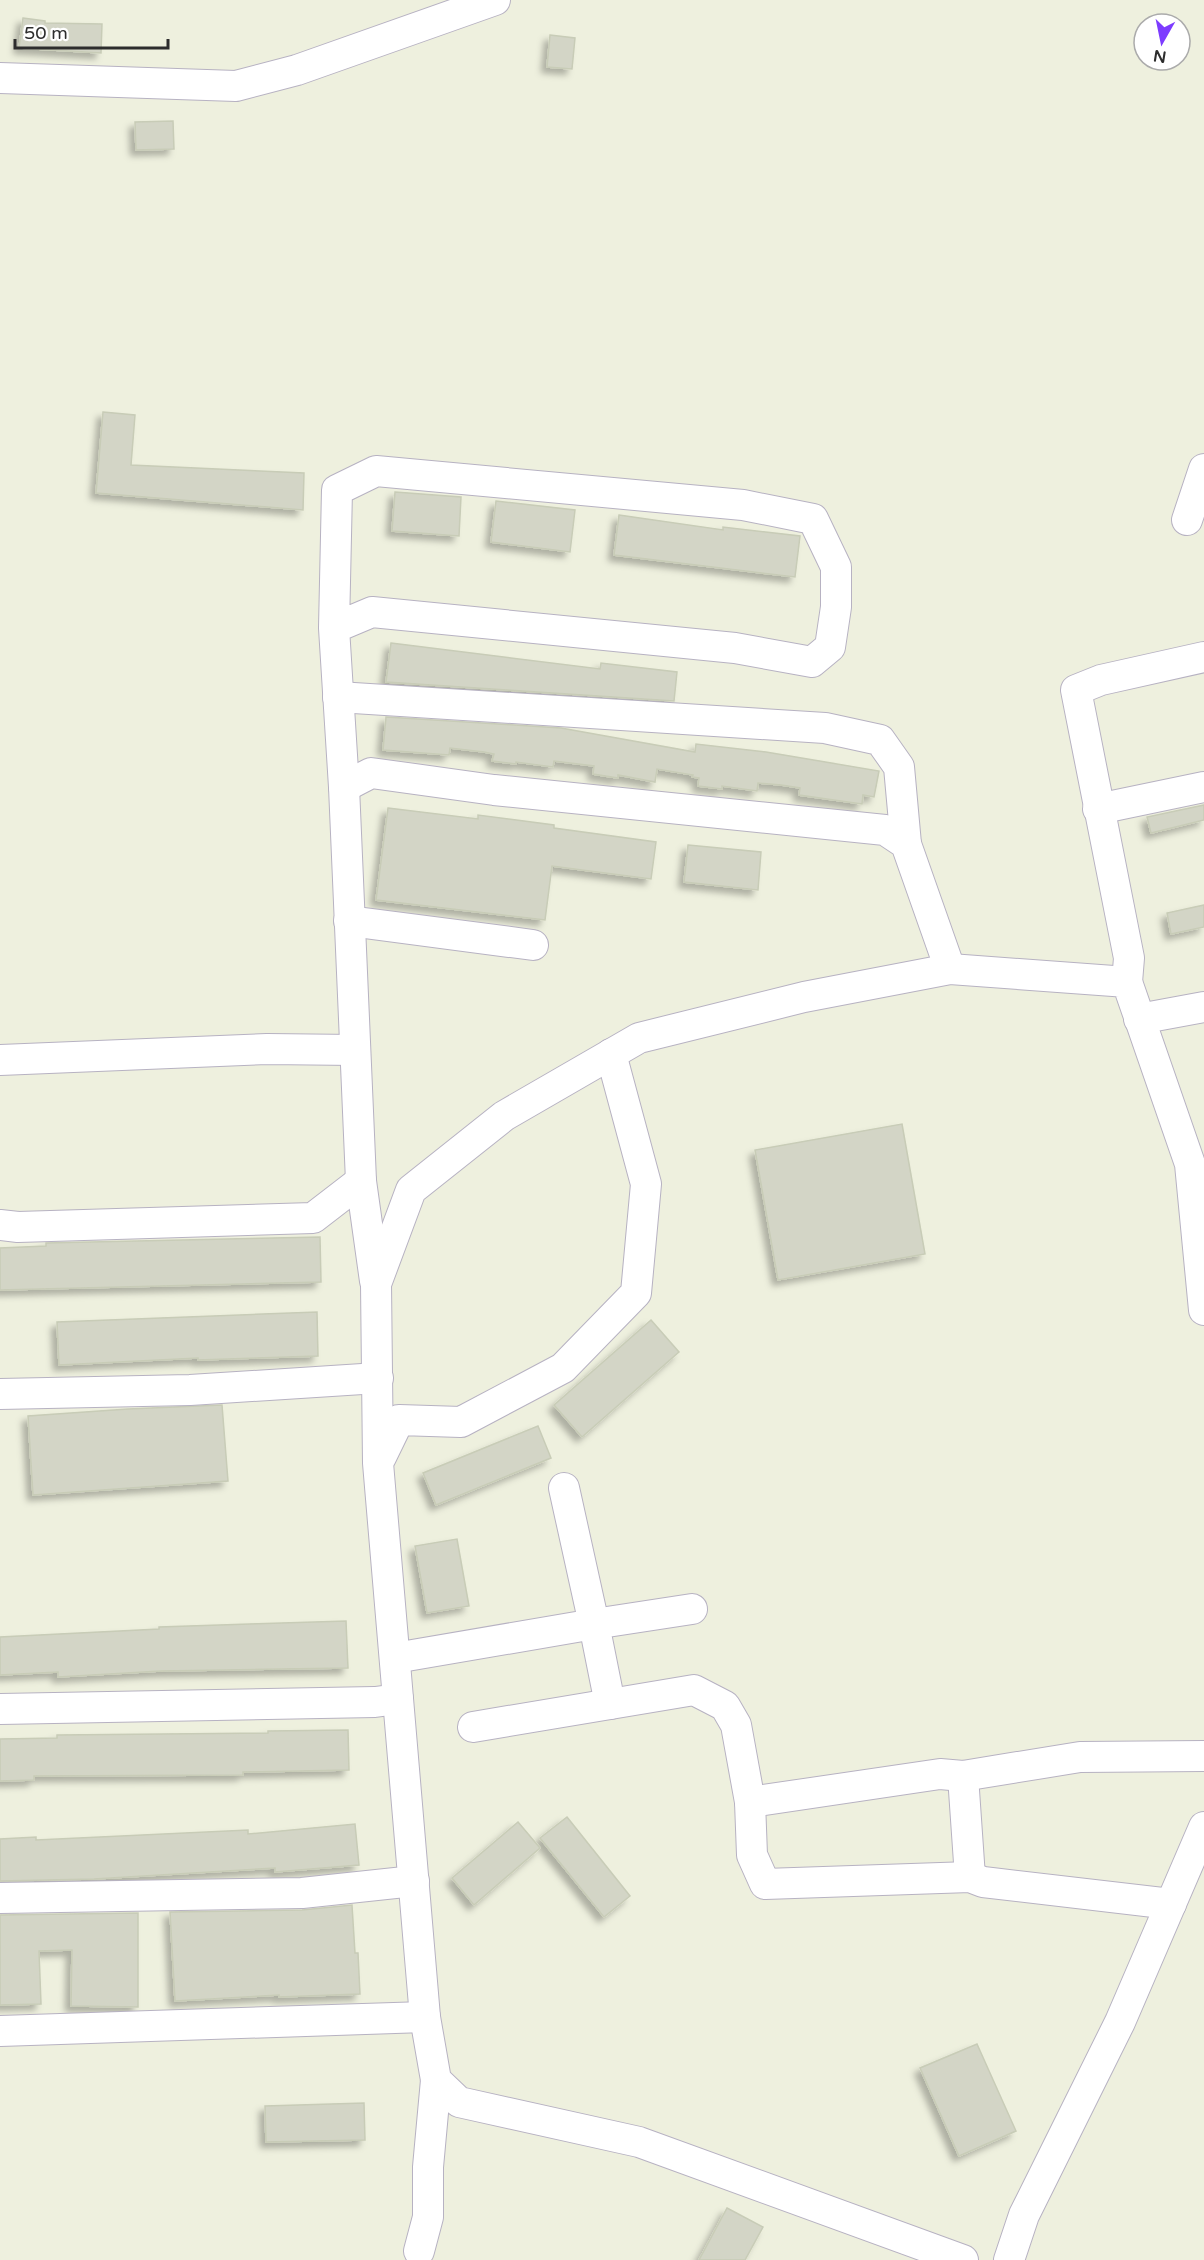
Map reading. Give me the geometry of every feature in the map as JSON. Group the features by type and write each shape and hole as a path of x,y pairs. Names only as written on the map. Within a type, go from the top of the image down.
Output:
{"street":[{"path":"0,78 236,86 297,70 495,0"},
{"path":"1187,520 1204,469"},
{"path":"334,628 372,612 735,648 812,662 830,647 836,607 836,567 813,519 743,505 376,471 337,490 334,628 344,787 361,1181 376,1284 378,1462 425,2017 436,2080 428,2167 428,2217 419,2251"},
{"path":"1204,657 1101,680 1076,690 1129,958 1127,982 1190,1164 1201,1242 1204,1310"},
{"path":"338,698 825,728 880,740 899,767 906,844 950,969"},
{"path":"344,787 371,772 506,791 885,830 906,844"},
{"path":"1098,809 1204,787"},
{"path":"349,921 533,945"},
{"path":"376,1284 411,1190 504,1116 639,1038 804,997 950,969 1127,982"},
{"path":"1139,1019 1204,1007"},
{"path":"0,1060 267,1049 355,1050"},
{"path":"378,1462 399,1420 461,1422 492,1406 562,1368 636,1293 646,1184 611,1054"},
{"path":"0,1225 18,1227 313,1218 361,1181"},
{"path":"0,1394 190,1390 378,1378"},
{"path":"564,1488 610,1704"},
{"path":"395,1658 692,1609"},
{"path":"473,1727 694,1690 724,1706 736,1725 750,1802 752,1856 765,1884 970,1877 983,1882 1171,1904"},
{"path":"0,1709 364,1702 398,1699"},
{"path":"750,1802 940,1774 963,1776 1080,1757 1204,1756"},
{"path":"963,1776 970,1877"},
{"path":"1009,2260 1024,2214 1120,2022 1204,1827"},
{"path":"0,1898 302,1893 414,1881"},
{"path":"0,2031 425,2017"},
{"path":"436,2080 459,2102 639,2142 927,2254 963,2260"}],"building":[{"path":"23,18 45,21 45,23 102,24 101,53 19,48"},
{"path":"550,35 575,38 572,69 547,67"},
{"path":"173,121 174,149 136,150 135,122"},
{"path":"103,412 135,415 131,465 304,473 303,510 96,493"},
{"path":"395,492 461,497 459,536 392,531"},
{"path":"496,501 575,510 570,552 491,542"},
{"path":"619,515 723,530 723,527 800,536 795,577 614,555"},
{"path":"391,643 600,669 601,663 677,672 674,701 386,682"},
{"path":"386,717 561,728 695,752 696,744 766,752 879,771 874,797 863,795 862,804 799,795 800,788 781,785 758,783 757,791 722,786 722,789 698,786 699,778 692,777 693,775 657,769 655,782 618,775 618,778 593,774 594,766 554,761 553,767 492,761 494,754 484,752 450,748 449,755 383,750"},
{"path":"1204,805 1204,820 1151,833 1147,817"},
{"path":"388,808 478,819 478,815 656,842 651,879 552,866 545,920 376,900"},
{"path":"688,845 761,852 758,890 684,882"},
{"path":"1204,905 1204,927 1171,934 1167,913"},
{"path":"902,1124 925,1254 778,1280 755,1150"},
{"path":"320,1237 321,1282 0,1290 0,1248 46,1246 46,1243"},
{"path":"317,1312 318,1356 198,1360 198,1358 59,1365 57,1322"},
{"path":"651,1320 679,1352 582,1437 554,1405"},
{"path":"222,1405 228,1481 33,1495 28,1416"},
{"path":"538,1426 551,1458 436,1505 423,1473"},
{"path":"457,1539 469,1606 427,1613 415,1546"},
{"path":"346,1621 348,1668 161,1671 58,1677 58,1672 0,1675 0,1637 159,1629 159,1627"},
{"path":"348,1730 349,1770 243,1772 243,1775 34,1776 34,1780 0,1781 0,1739 57,1738 57,1735"},
{"path":"567,1817 630,1896 604,1917 540,1838"},
{"path":"518,1822 540,1848 474,1905 452,1878"},
{"path":"355,1824 359,1865 275,1872 275,1868 94,1879 0,1881 0,1839 36,1837 36,1840 248,1830 248,1834"},
{"path":"352,1905 360,1994 279,1997 279,1995 175,2001 170,1912 302,1910"},
{"path":"138,1913 138,2007 71,2006 72,1950 39,1951 41,2004 0,2005 0,1915"},
{"path":"977,2044 1016,2131 959,2156 920,2068"},
{"path":"364,2103 365,2140 266,2142 265,2106"},
{"path":"727,2208 763,2227 745,2260 699,2260"}]}
